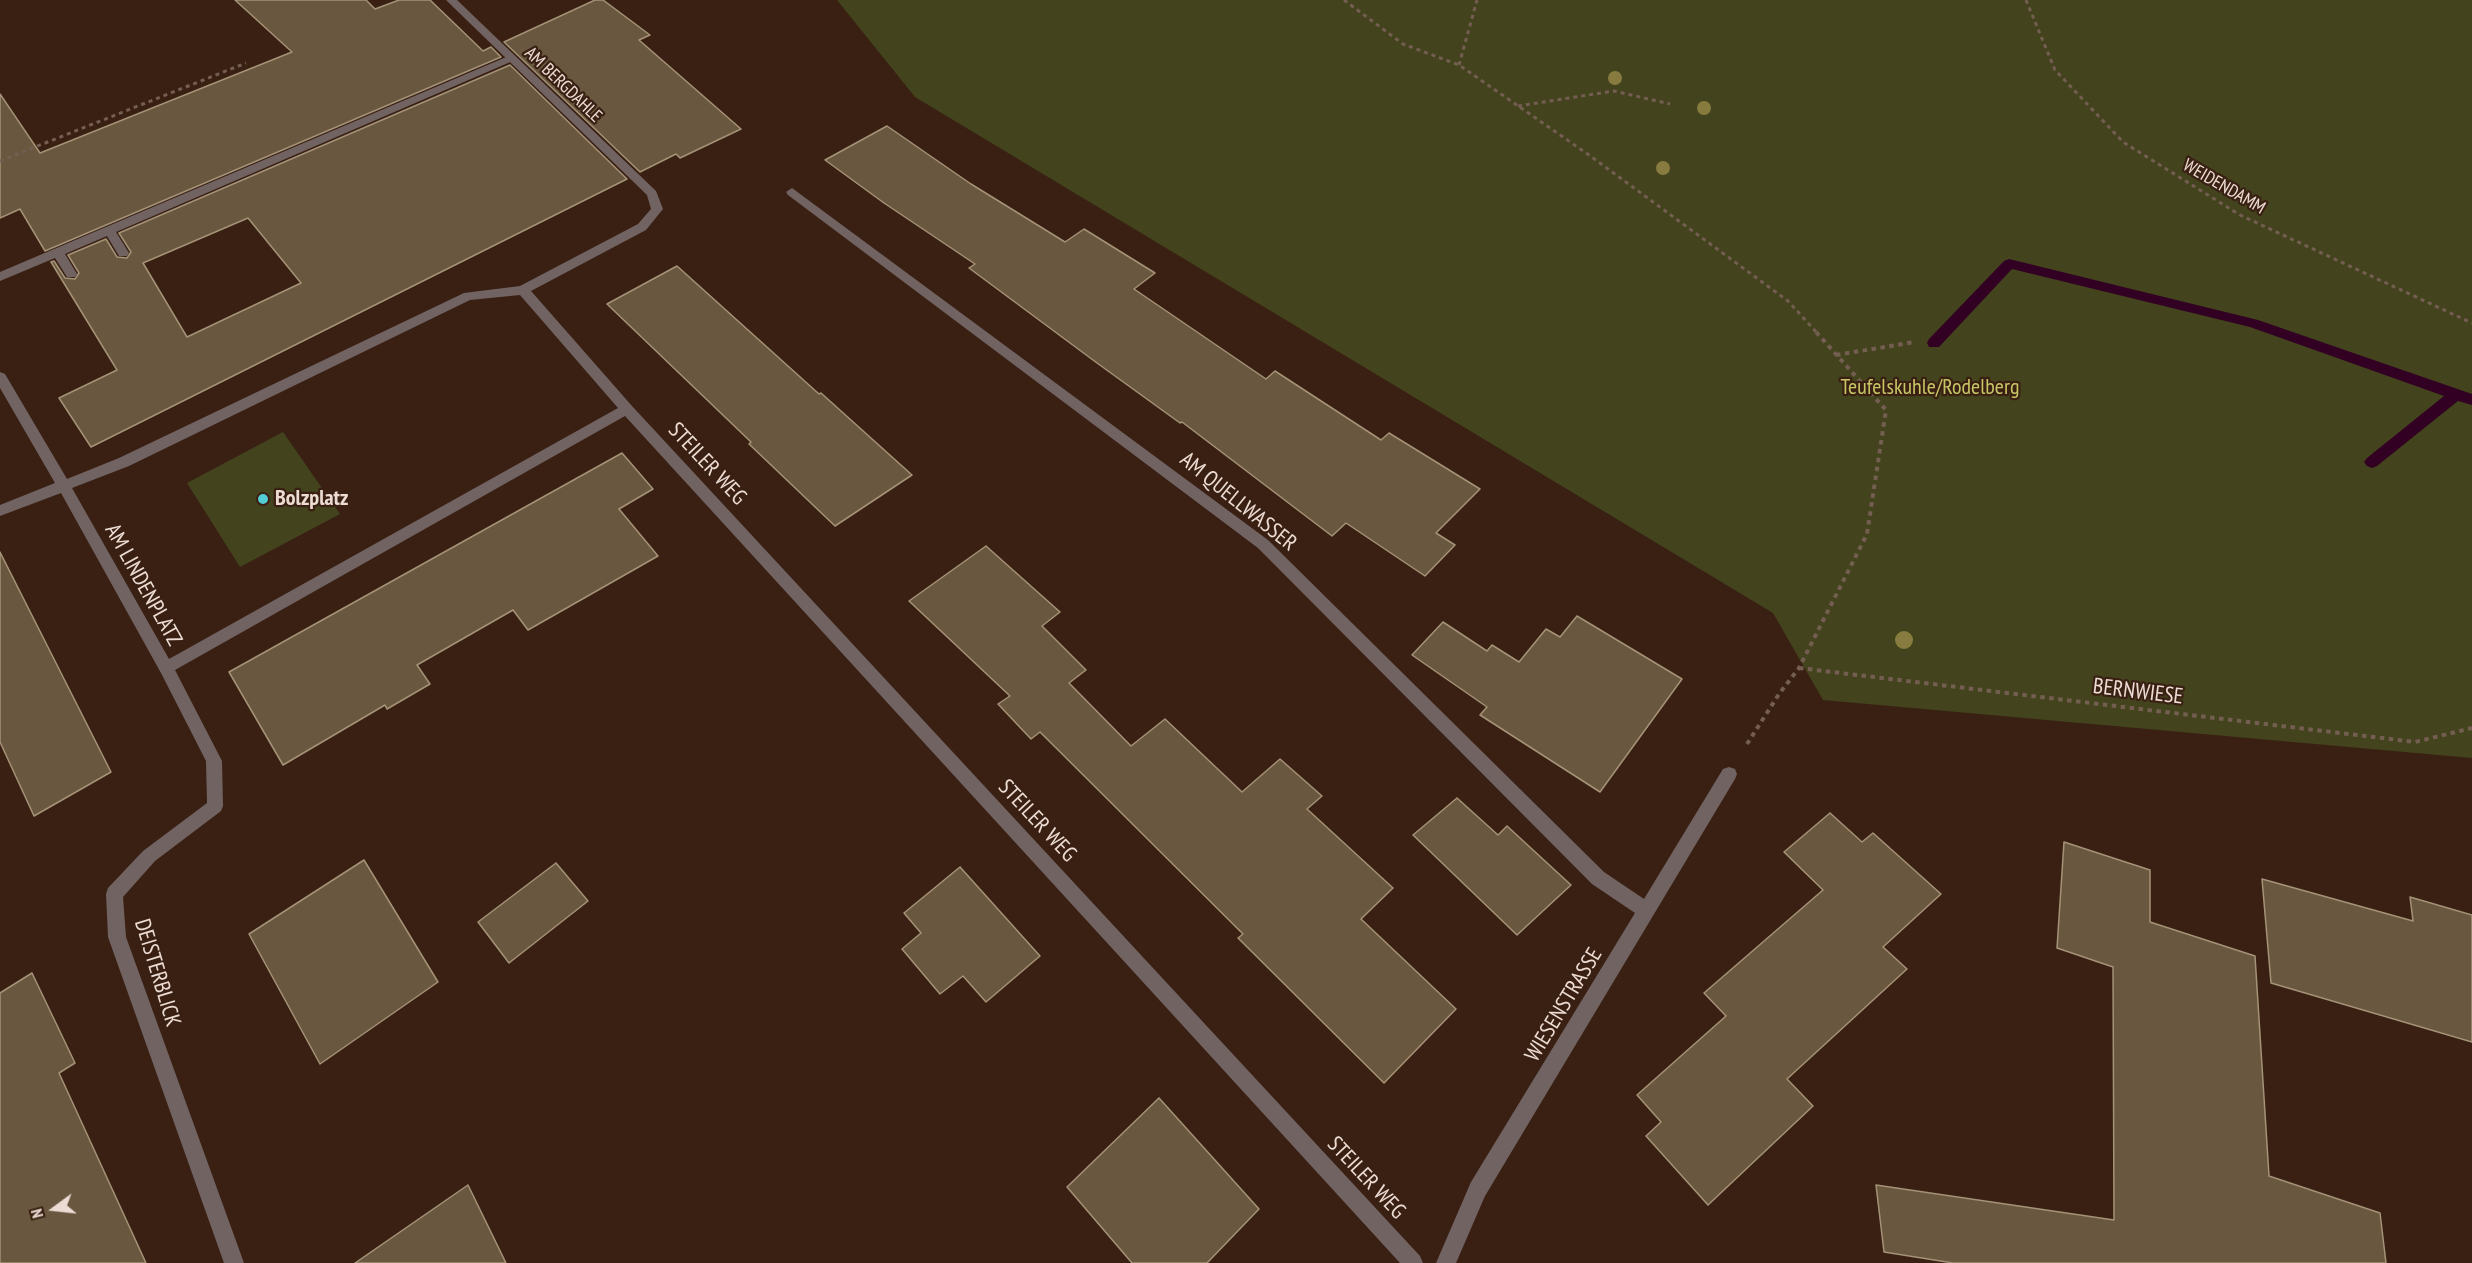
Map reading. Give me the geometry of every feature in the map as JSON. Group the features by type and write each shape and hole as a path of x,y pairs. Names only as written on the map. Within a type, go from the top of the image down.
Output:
{"street":[{"name":"AM BERGDAHLE","path":"451,0 652,194 657,209 642,227 523,290"},
{"path":"0,277 511,58"},
{"name":"AM QUELLWASSER","path":"792,192 1263,543 1598,878 1647,911"},
{"path":"109,230 123,253"},
{"path":"58,252 71,274"},
{"path":"0,511 124,462 468,296 523,290 627,410"},
{"name":"AM LINDENPLATZ","path":"0,377 166,668 627,410"},
{"name":"STEILER WEG","path":"627,410 1413,1263"},
{"name":"DEISTERBLICK","path":"166,668 214,761 215,806 149,856 114,894 117,937 234,1263"},
{"name":"WIESENSTRASSE","path":"1446,1263 1478,1189 1729,774"}],"path":[{"path":"1344,0 1403,44 1459,65 1589,155 1788,301 1886,410 1867,534 1799,668 1779,694 1729,774"},
{"path":"1459,65 1477,0"},
{"name":"WEIDENDAMM","path":"2026,0 2055,70 2123,142 2240,215 2472,323"},
{"path":"0,161 246,63"},
{"path":"1518,106 1614,91 1670,104"},
{"path":"1836,355 1915,342"},
{"name":"BERNWIESE","path":"1799,668 2415,742 2472,728"}],"green space":[{"name":"Teufelskuhle/Rodelberg","path":"837,0 2472,0 2472,758 1823,700 1773,613 915,97"},
{"name":"Bolzplatz","path":"283,432 340,514 240,567 187,483"}],"building":[{"path":"235,0 366,0 375,9 399,0 430,0 483,51 491,47 501,57 45,251 20,209 0,218 0,94 40,153 292,52"},
{"path":"595,0 603,0 650,35 639,40 741,129 680,158 676,154 640,172 504,42"},
{"path":"510,65 627,179 91,447 59,398 117,370 51,262 54,261 65,278 75,279 79,273 68,255 106,239 117,257 127,258 131,252 119,233","holes":["248,218 301,283 187,337 143,263"]},
{"path":"887,126 971,184 1065,242 1084,229 1155,273 1134,289 1266,379 1275,371 1381,440 1389,433 1480,489 1436,533 1455,545 1425,576 1346,523 1332,536 1182,422 1180,423 1097,363 969,268 975,264 825,160"},
{"path":"677,266 912,475 835,526 607,304"},
{"path":"622,453 653,489 619,509 658,556 528,630 513,610 417,665 430,684 387,709 385,705 283,765 229,672"},
{"path":"986,546 1060,612 1042,626 1086,670 1069,683 1131,746 1165,719 1242,792 1280,759 1322,796 1307,809 1393,888 1361,919 1456,1009 1384,1083 1238,938 1243,934 1040,732 1031,739 998,704 1010,696 909,601"},
{"path":"0,552 111,772 34,816 0,742"},
{"path":"1577,616 1682,679 1600,792 1480,715 1487,707 1412,655 1443,622 1487,651 1492,645 1519,662 1546,629 1560,637"},
{"path":"1457,798 1498,835 1507,826 1571,885 1517,935 1413,835"},
{"path":"1830,813 1862,842 1873,833 1941,894 1883,947 1907,969 1787,1079 1813,1106 1708,1205 1646,1136 1661,1122 1637,1095 1726,1016 1704,993 1823,890 1784,852"},
{"path":"2064,842 2150,870 2150,922 2255,956 2269,1176 2380,1213 2386,1263 1953,1263 1884,1252 1876,1185 2114,1220 2113,967 2057,948"},
{"path":"364,860 438,982 320,1064 249,934"},
{"path":"556,863 588,901 509,963 478,922"},
{"path":"960,867 1040,956 986,1002 963,976 940,994 902,949 921,933 904,913"},
{"path":"2262,879 2413,921 2410,897 2472,915 2472,1042 2271,983"},
{"path":"32,973 75,1063 59,1073 146,1263 0,1263 0,993"},
{"path":"1159,1098 1259,1209 1207,1263 1132,1263 1067,1187"},
{"path":"468,1185 506,1263 355,1263"}],"waterway":[{"path":"1934,343 2009,264 2253,323 2472,400"},
{"path":"2372,462 2455,395"}],"place":[{"name":"Bolzplatz","path":"263,499"}]}
